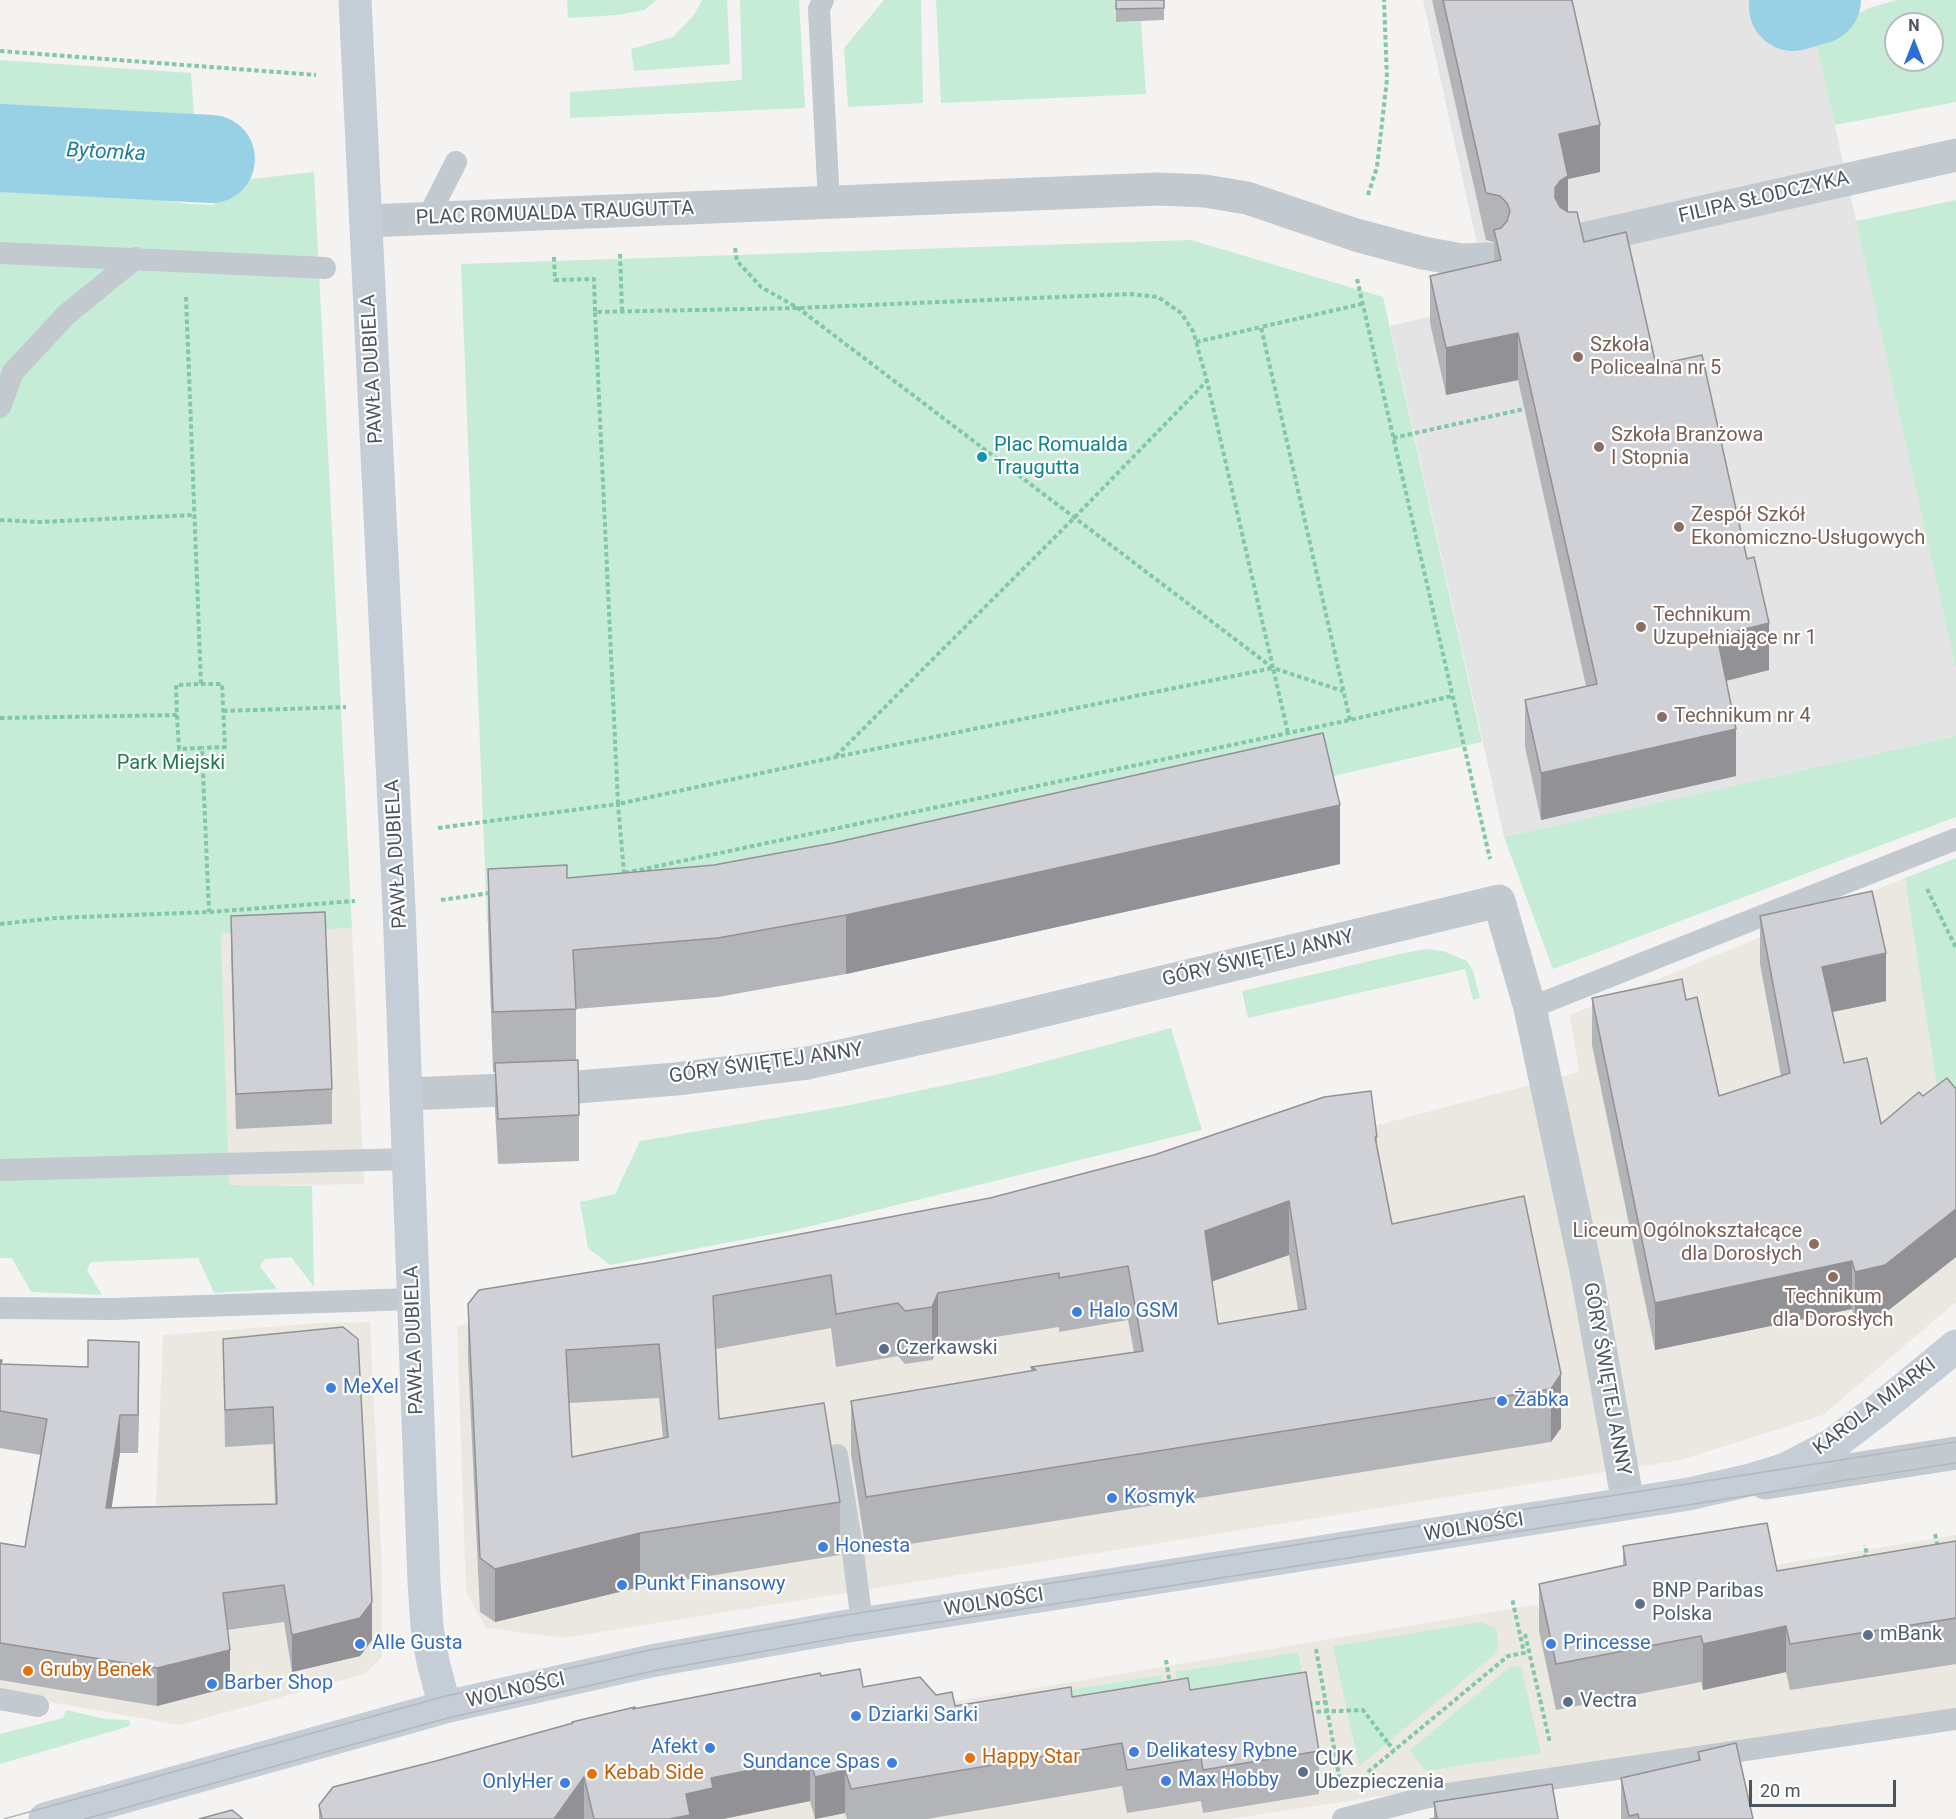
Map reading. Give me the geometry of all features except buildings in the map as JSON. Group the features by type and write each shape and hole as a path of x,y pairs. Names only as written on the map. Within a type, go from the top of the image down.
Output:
{"main road":[{"name":"PAWŁA DUBIELA","path":"355,0 399,907 424,1582 427,1627 433,1662 445,1707"},
{"name":"KAROLA MIARKI","path":"1689,1494 1786,1469 1832,1445 1956,1346"},
{"name":"WOLNOŚCI","path":"45,1819 445,1707 651,1661 862,1623 1689,1494"}],"street":[{"name":"FILIPA SŁODCZYKA","path":"1572,241 1956,155"},
{"name":"PLAC ROMUALDA TRAUGUTTA","path":"366,222 1158,189 1205,191 1247,198 1356,234 1423,253 1462,260 1491,259"},
{"name":"GÓRY ŚWIĘTEJ ANNY","path":"407,1094 577,1087 676,1079 808,1063 1000,1021 1499,901 1530,1008 1587,1275 1628,1503"},
{"name":"WOLNOŚCI","path":"1689,1494 1956,1453"}],"lane":[{"path":"823,0 819,9 829,203"},
{"path":"427,219 456,162"},
{"path":"0,253 325,268"},
{"path":"0,407 14,372 59,322 136,258"},
{"path":"1530,1008 1956,840"},
{"path":"0,1170 409,1159"},
{"path":"0,1308 112,1310 413,1299"},
{"path":"837,1455 862,1623"},
{"path":"0,1699 38,1706"},
{"path":"1343,1819 1428,1797 1956,1719"}],"path":[{"path":"1366,202 1377,167 1387,79 1384,0"},
{"path":"0,51 359,78"},
{"path":"735,248 737,261 761,288 798,308 1273,668 1343,691"},
{"path":"554,254 555,280 594,279 618,804 624,873 1350,720 1452,696"},
{"path":"184,261 201,684"},
{"path":"620,261 622,311"},
{"path":"1357,278 1492,870"},
{"path":"595,312 798,308 1130,294 1158,297 1180,313 1193,331 1207,381 1288,733"},
{"path":"1196,342 1362,304"},
{"path":"1261,327 1350,720"},
{"path":"836,757 1207,381"},
{"path":"1394,438 1524,409"},
{"path":"0,520 40,522 195,515"},
{"path":"438,828 618,804 1273,668"},
{"path":"201,684 222,684 225,747 179,749 176,685 201,684"},
{"path":"223,711 346,707"},
{"path":"0,718 177,715"},
{"path":"202,748 209,912"},
{"path":"1911,857 1956,948"},
{"path":"399,907 498,892"},
{"path":"0,924 55,918 209,912 356,901"},
{"path":"1935,1534 1939,1555"},
{"path":"1855,1558 1867,1556 1865,1545"},
{"path":"1359,1779 1508,1656 1524,1653 1512,1598"},
{"path":"1525,1634 1552,1749"},
{"path":"1316,1649 1336,1760"},
{"path":"1166,1660 1171,1692"},
{"path":"1306,1705 1326,1701"},
{"path":"1304,1712 1363,1710 1394,1750"}],"shaded area":[{"name":"Zespół Szkół Ekonomiczno-Usługowych","path":"1423,0 1807,0 1956,669 1956,736 1504,837 1390,326 1490,303"},
{"path":"1905,878 1939,1101 1956,1123 1956,1302 1823,1415 1681,1460 563,1638 486,1628 466,1592 457,1326 1149,1185 1579,1072 1570,1015"},
{"path":"352,928 364,1184 229,1186 221,932"},
{"path":"370,1322 382,1568 382,1657 365,1674 180,1725 0,1693 0,1577 152,1602 163,1335 319,1323"},
{"path":"1956,1535 1956,1709 1230,1819 337,1819 920,1707"}],"green space":[{"path":"567,0 656,0 645,10 617,15 568,18"},
{"path":"702,0 727,0 730,64 634,71 631,49 673,37 694,15"},
{"path":"740,0 799,0 805,108 570,118 570,92 742,80"},
{"path":"884,0 921,0 923,103 848,107 844,48"},
{"path":"936,0 1116,0 1116,22 1141,21 1146,94 941,103"},
{"path":"1897,0 1956,0 1956,102 1835,125 1815,38 1869,8"},
{"path":"0,60 191,73 196,143 0,129"},
{"name":"Park Miejski","path":"314,172 352,928 221,933 229,1185 312,1186 314,1287 291,1257 265,1259 260,1266 277,1289 214,1293 198,1258 91,1262 87,1270 102,1295 31,1292 12,1258 0,1258 0,178 99,189 188,204 214,205 215,183"},
{"path":"1956,200 1956,669 1856,221"},
{"name":"Plac Romualda Traugutta","path":"1191,240 1383,297 1482,742 865,883 691,908 487,922 461,264"},
{"path":"1956,736 1956,817 1553,969 1504,837"},
{"path":"1956,858 1956,1123 1939,1101 1905,878"},
{"path":"1426,949 1443,951 1467,961 1473,971 1480,998 1473,1000 1465,969 1248,1018 1242,991"},
{"path":"1171,1028 1202,1130 799,1229 610,1265 588,1248 580,1202 615,1194 640,1141 845,1106 994,1075"},
{"path":"1480,1622 1493,1627 1497,1632 1498,1647 1495,1654 1359,1766 1333,1646"},
{"path":"1298,1652 1306,1695 1180,1702 1176,1672"},
{"path":"1521,1666 1541,1753 1426,1771 1410,1750 1510,1667"},
{"path":"1161,1675 1165,1702 976,1705"},
{"path":"66,1710 106,1719 129,1720 130,1726 0,1764 0,1734 63,1718"}],"waterway":[{"name":"Bytomka","path":"1793,7 1817,0"},
{"name":"Bytomka","path":"0,148 211,159"}],"tram line":[{"path":"4,1819 442,1697 650,1650 840,1616 1956,1442"},
{"path":"85,1819 448,1718 653,1671 843,1637 1956,1463"}],"place":[{"name":"Szkoła Policealna nr 5","path":"1578,357"},
{"name":"Szkoła Branżowa I Stopnia","path":"1599,447"},
{"name":"Plac Romualda Traugutta","path":"982,457"},
{"name":"Zespół Szkół Ekonomiczno-Usługowych","path":"1679,527"},
{"name":"Technikum Uzupełniające nr 1","path":"1641,627"},
{"name":"Technikum nr 4","path":"1662,717"},
{"name":"Liceum Ogólnokształcące dla Dorosłych","path":"1814,1244"},
{"name":"Technikum dla Dorosłych","path":"1833,1277"},
{"name":"Halo GSM","path":"1077,1312"},
{"name":"Czerkawski","path":"884,1349"},
{"name":"MeXel","path":"331,1388"},
{"name":"Żabka","path":"1502,1401"},
{"name":"Kosmyk","path":"1112,1498"},
{"name":"Honesta","path":"823,1547"},
{"name":"Punkt Finansowy","path":"622,1585"},
{"name":"BNP Paribas Polska","path":"1640,1604"},
{"name":"mBank","path":"1868,1635"},
{"name":"Alle Gusta","path":"360,1644"},
{"name":"Princesse","path":"1551,1644"},
{"name":"Gruby Benek","path":"28,1671"},
{"name":"Barber Shop","path":"212,1684"},
{"name":"Vectra","path":"1568,1702"},
{"name":"Dziarki Sarki","path":"856,1716"},
{"name":"Afekt","path":"710,1748"},
{"name":"Delikatesy Rybne","path":"1134,1752"},
{"name":"Happy Star","path":"970,1758"},
{"name":"Sundance Spas","path":"892,1763"},
{"name":"CUK Ubezpieczenia","path":"1303,1772"},
{"name":"Kebab Side","path":"592,1774"},
{"name":"Max Hobby","path":"1166,1781"},
{"name":"OnlyHer","path":"565,1783"}]}
